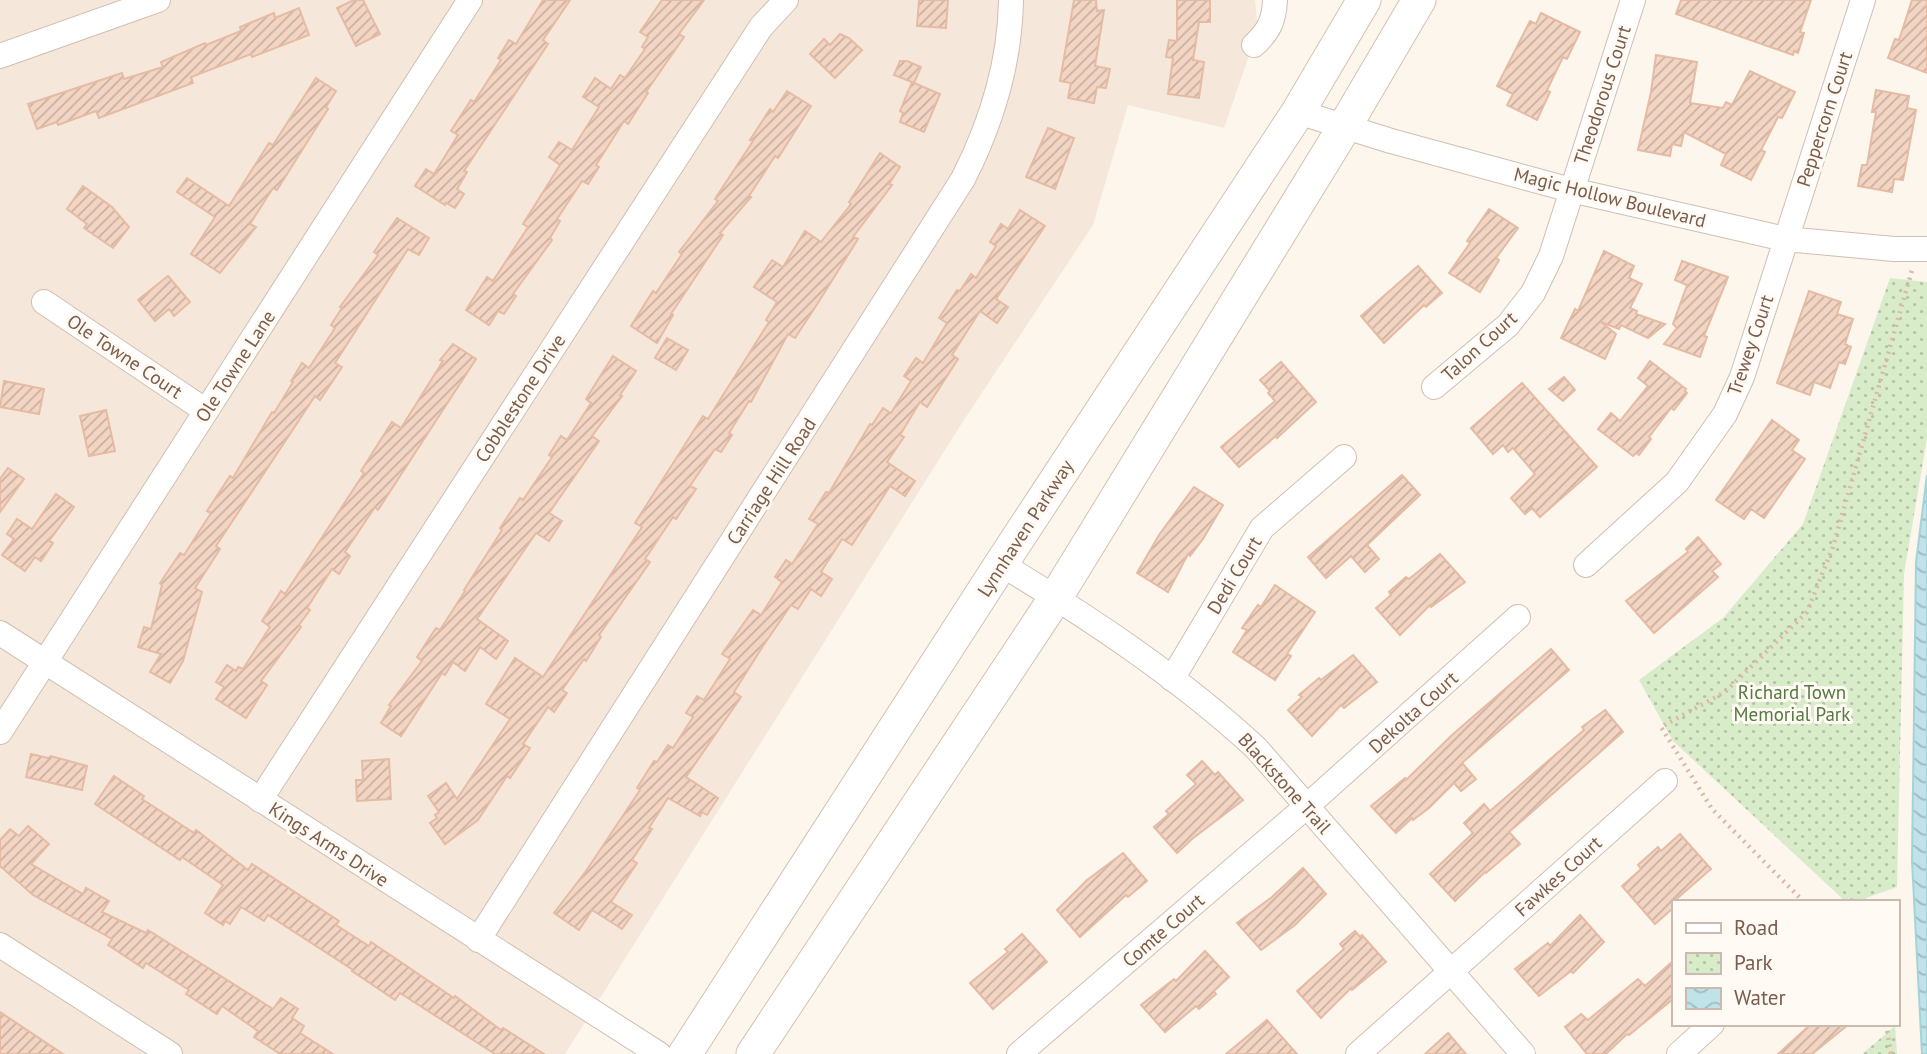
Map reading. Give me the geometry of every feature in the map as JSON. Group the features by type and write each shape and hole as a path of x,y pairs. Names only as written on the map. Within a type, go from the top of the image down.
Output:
{"main road":[{"name":"Lynnhaven Parkway","path":"685,1054 1001,564 1298,112 1364,0"},
{"path":"753,1054 1056,597 1345,126 1419,0"}],"street":[{"path":"0,56 158,0"},
{"name":"Ole Towne Lane","path":"0,732 470,0"},
{"name":"Cobblestone Drive","path":"260,800 761,27 786,0"},
{"name":"Carriage Hill Road","path":"478,940 964,179 995,106 1005,63 1011,0"},
{"path":"1254,45 1268,32 1275,11 1275,0"},
{"name":"Theodorous Court","path":"1571,190 1633,0"},
{"name":"Peppercorn Court","path":"1785,239 1863,0"},
{"name":"Magic Hollow Boulevard","path":"1298,112 1571,190 1785,239 1922,249"},
{"name":"Talon Court","path":"1434,387 1508,325 1533,293 1551,256 1571,190"},
{"name":"Trewey Court","path":"1586,565 1677,482 1725,414 1742,377 1785,239"},
{"name":"Ole Towne Court","path":"44,302 206,411"},
{"name":"Dedi Court","path":"1172,679 1262,528 1344,457"},
{"name":"Blackstone Trail","path":"1001,564 1056,597 1172,679 1216,712 1256,748 1523,1054"},
{"name":"Dekolta Court","path":"1307,806 1518,617"},
{"name":"Kings Arms Drive","path":"0,633 659,1054"},
{"name":"Fawkes Court","path":"1358,1054 1665,781"},
{"name":"Comte Court","path":"1019,1054 1307,806"},
{"path":"0,945 170,1054"},
{"path":"1679,1054 1710,1026"}],"path":[{"path":"1802,900 1712,809 1661,727 1725,691 1807,612 1833,547 1922,249"},
{"path":"1886,1026 1891,1054"}],"shaded area":[{"path":"0,0 1255,0 1258,30 1224,128 1128,105 1093,225 962,423 565,1054 0,1054"}],"green space":[{"name":"Richard Town Memorial Park","path":"1890,278 1927,282 1927,438 1904,574 1897,887 1861,900 1844,900 1673,741 1639,680 1723,618 1803,524"},
{"path":"1895,1026 1897,1054 1862,1054"}],"water":[{"path":"1927,475 1927,1054 1922,1054 1912,861 1916,562"}],"building":[{"path":"354,0 363,0 380,34 356,46 337,8"},
{"path":"543,0 570,0 543,40 548,44 464,171 467,172 457,189 464,194 455,208 446,203 445,205 415,186 426,169 434,174 458,135 451,131 471,100 474,102 501,60 498,58 509,40 516,44"},
{"path":"662,0 704,0 679,34 684,37 646,92 648,93 628,124 624,121 596,165 599,167 588,184 582,181 557,219 560,221 550,238 552,240 513,294 516,296 504,314 498,311 489,325 466,310 487,277 493,281 528,227 523,224 560,165 549,157 559,142 572,150 599,107 583,97 595,78 611,89 620,75 625,78 645,49 642,47 648,37 640,32"},
{"path":"919,0 948,0 946,28 917,26"},
{"path":"1074,0 1096,0 1097,11 1104,10 1095,66 1110,69 1106,88 1097,87 1094,103 1068,98 1071,83 1060,81"},
{"path":"1177,0 1210,0 1210,22 1199,22 1193,60 1204,62 1199,98 1168,94 1173,58 1166,57 1169,40 1177,41"},
{"path":"1681,0 1811,0 1800,32 1804,33 1798,53 1794,51 1793,55 1676,14"},
{"path":"1912,0 1927,0 1927,73 1888,58 1895,39 1899,40"},
{"path":"299,8 309,35 191,77 193,83 99,118 96,111 58,125 57,122 37,129 28,104 122,73 124,79 163,67 161,62 241,31 240,27 274,13 275,18"},
{"path":"1541,13 1580,32 1567,59 1563,57 1547,90 1550,92 1537,120 1507,105 1513,94 1497,86 1530,21 1536,24"},
{"path":"840,34 862,50 835,78 810,54 824,39 830,45"},
{"path":"1656,55 1697,62 1690,103 1723,108 1726,102 1732,105 1750,71 1795,92 1761,150 1765,152 1751,180 1721,165 1726,154 1684,132 1681,146 1672,144 1670,156 1638,150"},
{"path":"900,61 921,67 914,83 894,75"},
{"path":"316,78 336,91 326,107 328,109 277,190 273,188 250,224 256,227 220,273 191,254 215,217 177,192 187,178 229,206 269,143 273,145"},
{"path":"912,82 940,94 924,132 900,122 903,113 900,111"},
{"path":"1876,90 1909,96 1907,108 1916,110 1903,180 1894,179 1892,192 1858,186 1862,165 1867,165 1876,112 1872,112"},
{"path":"787,91 811,106 778,158 775,156 749,196 751,197 720,233 723,235 671,314 673,315 657,343 631,326 653,291 656,293 682,254 679,252 718,201 715,199 753,141 750,140 770,109 773,112"},
{"path":"1048,128 1074,138 1055,189 1026,177"},
{"path":"880,153 900,167 889,184 892,185 853,237 858,239 816,306 795,338 788,334 751,402 749,401 729,433 732,435 721,452 715,449 690,486 696,489 676,519 673,517 645,559 650,562 599,635 601,637 586,661 584,659 562,690 567,693 554,712 548,707 523,744 530,748 510,778 507,776 478,820 445,844 430,823 437,818 435,815 439,812 428,796 446,783 457,799 510,719 486,704 515,658 543,677 642,527 635,523 703,416 708,419 769,322 766,320 777,302 754,287 772,260 783,267 805,231 821,242 851,204 849,202"},
{"path":"83,186 112,207 129,227 113,248 84,228 87,224 67,209"},
{"path":"1489,209 1518,228 1496,258 1499,260 1480,292 1449,273"},
{"path":"1020,210 1045,226 996,299 1008,307 997,323 980,311 952,355 958,359 927,407 920,402 900,435 904,437 887,462 915,481 905,496 890,486 852,545 842,539 821,572 832,579 821,596 811,589 798,609 791,605 763,646 734,692 741,697 686,777 718,798 707,815 702,812 700,816 668,798 632,860 637,863 611,902 632,915 622,929 592,910 579,930 554,913 586,871 640,790 637,788 654,761 657,762 668,745 673,748 693,717 686,713 697,696 704,700 730,659 722,654 753,610 761,615 782,582 775,577 786,560 792,564 818,524 809,519 826,492 829,493 870,424 872,425 883,408 891,413 911,381 904,376 916,358 923,363 947,323 939,318 957,290 960,291 971,274 976,278 996,246 990,242 1001,224 1008,229"},
{"path":"397,218 429,238 419,255 408,249 335,363 342,367 320,400 315,396 216,546 220,549 195,588 202,592 183,661 170,683 150,672 161,654 138,647 144,627 151,629 162,585 160,583 180,553 184,555 211,513 207,511 230,476 233,478 302,363 309,368 335,328 331,325 342,308 340,307 378,255 374,252"},
{"path":"1604,251 1634,266 1629,278 1642,284 1630,308 1637,311 1636,314 1665,324 1648,338 1621,325 1619,329 1601,322 1616,334 1605,359 1561,338 1575,309 1578,311"},
{"path":"1682,261 1728,277 1704,336 1707,337 1700,357 1664,344 1677,328 1673,324 1687,285 1675,280"},
{"path":"1418,266 1442,293 1426,307 1424,305 1384,343 1361,316"},
{"path":"168,276 190,302 174,316 169,309 155,321 138,300"},
{"path":"1809,291 1841,302 1837,314 1853,319 1845,344 1851,347 1845,364 1839,362 1830,388 1814,382 1810,395 1777,383"},
{"path":"667,338 688,350 676,370 655,358"},
{"path":"453,344 476,359 378,510 375,507 345,552 350,556 339,574 332,569 307,608 310,610 299,625 301,627 261,681 267,685 246,718 216,699 224,687 216,682 227,665 236,671 238,667 243,669 270,627 262,621 281,591 285,594 364,473 361,471 392,422 401,428 443,361 440,360"},
{"path":"613,356 636,371 620,395 622,396 592,436 599,441 549,513 562,521 549,541 536,533 477,619 508,641 496,659 480,647 465,671 453,662 445,675 442,673 401,736 381,723 391,706 389,705 422,661 417,657 436,628 440,630 502,530 500,528 552,457 549,455 561,436 567,440 591,403 586,399"},
{"path":"1650,361 1686,389 1687,393 1674,410 1671,408 1639,455 1636,453 1633,456 1598,429 1611,413 1620,421 1648,386 1638,378"},
{"path":"1281,362 1316,402 1277,438 1276,436 1239,467 1221,447 1275,401 1260,380"},
{"path":"1564,377 1575,390 1563,401 1549,389"},
{"path":"4,381 44,389 39,414 0,407"},
{"path":"1522,383 1597,467 1540,517 1532,508 1525,514 1511,498 1535,474 1513,448 1508,452 1503,445 1493,454 1471,428"},
{"path":"106,410 115,451 89,456 80,416"},
{"path":"1772,420 1799,440 1792,450 1805,459 1764,518 1751,509 1744,519 1716,500"},
{"path":"8,468 24,479 0,512 0,479"},
{"path":"1402,475 1420,495 1367,545 1379,559 1365,572 1351,556 1326,578 1308,557"},
{"path":"1194,487 1223,505 1203,539 1190,556 1188,554 1168,592 1137,573 1159,535"},
{"path":"56,494 74,507 49,541 53,543 41,561 35,557 25,571 2,555 14,539 7,534 17,519 32,529"},
{"path":"1698,537 1721,564 1712,571 1718,577 1654,633 1626,601 1688,552 1686,549"},
{"path":"1440,554 1465,582 1431,607 1430,605 1400,635 1376,608 1406,577 1409,579"},
{"path":"1275,585 1315,612 1287,654 1291,656 1275,680 1233,652 1247,630 1242,628 1258,605 1261,607"},
{"path":"1551,649 1569,670 1462,763 1476,779 1461,791 1454,783 1429,808 1413,820 1412,818 1396,833 1371,806 1405,778 1406,780 1452,735"},
{"path":"1353,655 1377,682 1344,708 1341,705 1312,736 1288,710 1302,697 1299,695 1319,678 1321,680"},
{"path":"1605,710 1623,732 1509,832 1520,844 1455,901 1430,874 1473,833 1464,823 1484,804 1490,811 1584,730 1582,727"},
{"path":"31,754 48,758 51,756 87,766 82,790 26,777"},
{"path":"389,759 391,799 357,801 356,780 363,780 362,761"},
{"path":"1202,761 1215,775 1218,772 1243,800 1177,853 1154,827 1169,814 1166,811 1196,784 1187,775"},
{"path":"114,776 144,796 142,799 194,833 196,830 248,870 252,864 339,921 336,925 369,946 371,942 454,998 455,996 501,1030 503,1028 544,1054 495,1054 400,993 395,1000 268,915 264,921 241,907 230,924 225,921 223,925 205,913 223,885 95,804"},
{"path":"28,826 49,844 31,864 83,894 86,888 109,901 102,912 146,933 148,930 273,1009 281,998 298,1009 292,1018 304,1026 300,1033 333,1054 280,1054 254,1037 258,1031 222,1006 217,1014 186,994 189,990 146,963 143,968 108,945 112,939 33,895 0,866 0,840 10,829 19,836"},
{"path":"1680,834 1711,869 1672,900 1672,909 1655,924 1622,886 1641,869 1638,865 1658,847 1661,851"},
{"path":"1123,853 1147,881 1128,897 1126,895 1080,937 1057,910 1087,880"},
{"path":"1303,868 1326,894 1295,925 1261,950 1237,923 1272,897"},
{"path":"1580,915 1604,942 1573,973 1571,971 1539,996 1515,969 1548,943 1550,946"},
{"path":"1355,931 1360,937 1362,935 1386,962 1352,990 1351,988 1321,1018 1297,991 1344,949 1340,944"},
{"path":"1022,934 1047,962 993,1009 970,983 1008,952 1005,949"},
{"path":"1205,951 1229,977 1214,991 1216,994 1199,1009 1196,1006 1165,1032 1141,1005 1174,979 1176,981"},
{"path":"1672,962 1672,1000 1627,1034 1606,1054 1587,1054 1565,1027 1581,1014 1588,1020 1638,979 1645,986"},
{"path":"0,1012 63,1054 0,1054"},
{"path":"1267,1020 1297,1054 1226,1054"},
{"path":"1809,1026 1847,1026 1812,1054 1778,1054"},
{"path":"1448,1033 1466,1054 1425,1054"}]}
